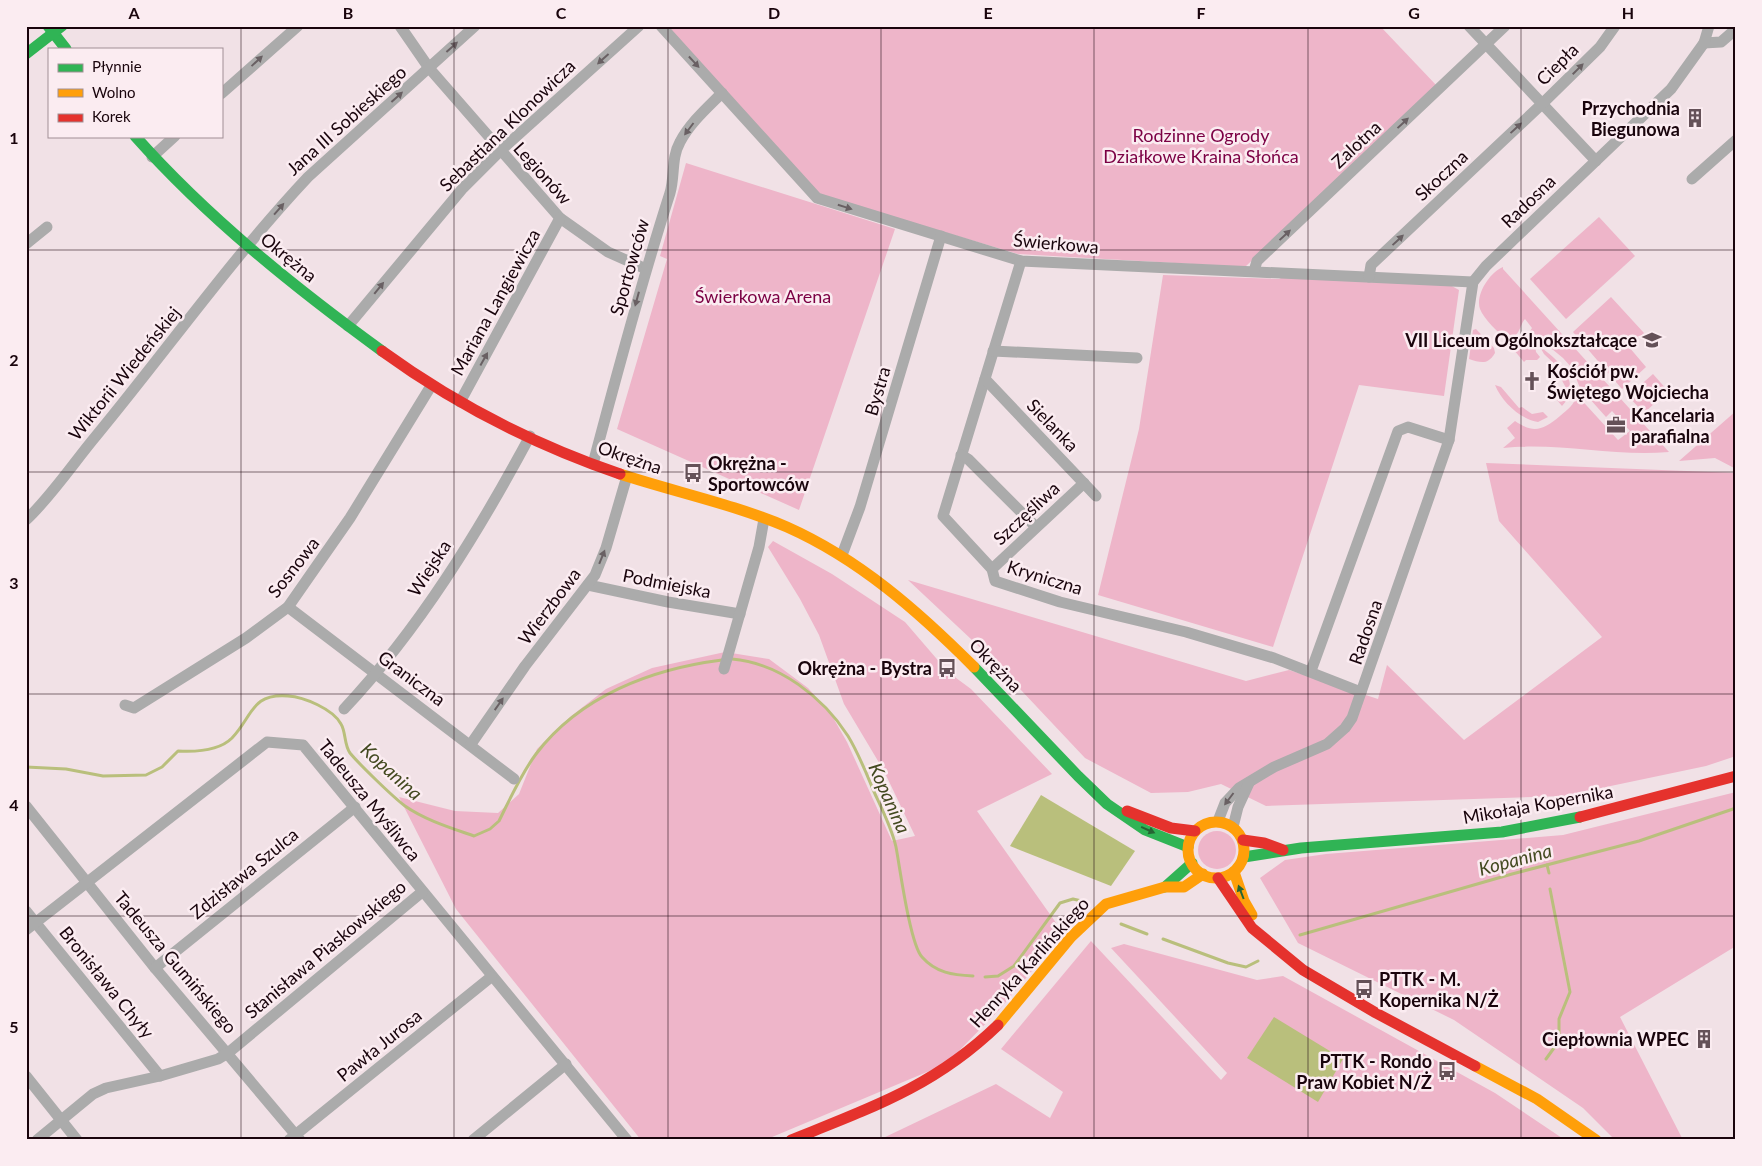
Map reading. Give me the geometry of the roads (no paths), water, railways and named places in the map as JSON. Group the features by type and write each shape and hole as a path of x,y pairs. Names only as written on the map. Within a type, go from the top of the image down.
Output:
{"street":[{"path":"222,93 298,26"},
{"name":"Legionów","path":"400,26 429,68 560,218 608,252 646,268"},
{"name":"Jana III Sobieskiego","path":"247,245 308,177 475,26"},
{"name":"Sebastiana Klonowicza","path":"348,326 425,231 500,151 639,26"},
{"name":"Świerkowa","path":"661,26 817,198 1021,261 1473,282"},
{"path":"1469,26 1596,161"},
{"name":"Zalotna","path":"1254,271 1257,261 1505,26"},
{"name":"Ciepła","path":"1543,103 1600,47 1614,26"},
{"name":"Radosna","path":"1218,821 1230,796 1239,788 1274,767 1326,744 1348,723 1361,692 1449,440 1473,282 1486,266 1671,89 1704,43 1709,26"},
{"path":"26,54 55,29 65,48"},
{"path":"1704,43 1721,42 1736,29"},
{"name":"Sportowców","path":"593,464 646,268 671,189 674,157 679,142 691,125 722,93"},
{"name":"Skoczna","path":"1369,277 1371,265 1543,103"},
{"name":"Okrężna","path":"137,138 152,157 194,200 247,245 348,326 432,386 460,402 530,436 593,464 764,519 842,555 905,601 940,631 1076,773 1112,805 1141,828 1188,847"},
{"path":"152,157 173,138"},
{"path":"1692,179 1736,140"},
{"name":"Mariana Langiewicza","path":"460,402 560,218"},
{"path":"26,244 47,227"},
{"name":"Bystra","path":"842,555 860,507 941,236"},
{"name":"Wiktorii Wiedeńskiej","path":"26,520 160,358 247,245"},
{"name":"Kryniczna","path":"1021,261 943,516 992,569 995,581 1060,602 1186,632 1311,671 1361,692"},
{"path":"994,351 1137,358"},
{"name":"Sielanka","path":"984,379 1096,496"},
{"name":"Sosnowa","path":"125,705 134,708 246,638 288,607 350,518 432,386"},
{"name":"Radosna","path":"1311,671 1398,431 1408,427 1449,440"},
{"name":"Wiejska","path":"344,709 377,674 441,585 505,482 530,436"},
{"path":"961,455 968,459 1036,527"},
{"name":"Wierzbowa","path":"471,744 525,666 595,575 606,548 627,476"},
{"name":"Szczęśliwa","path":"992,569 1084,483"},
{"path":"724,670 759,547 764,519"},
{"name":"Podmiejska","path":"588,585 668,602 740,614"},
{"name":"Graniczna","path":"288,607 514,778"},
{"name":"Tadeusza Myśliwca","path":"26,930 86,881 267,742 303,745 491,977 566,1064 627,1140"},
{"name":"Mikołaja Kopernika","path":"1244,857 1283,850 1502,832 1570,820 1736,776"},
{"path":"1233,827 1238,807 1249,783"},
{"name":"Okrężna","path":"1112,805 1171,828 1195,831"},
{"name":"Tadeusza Gumińskiego","path":"26,806 155,968 228,1053 295,1138"},
{"name":"Zdzisława Szulca","path":"155,968 355,807"},
{"path":"1218,821 1233,827 1243,840 1244,857 1234,872 1218,878 1203,874 1192,863 1188,847 1195,831 1201,826 1218,821"},
{"name":"Mikołaja Kopernika","path":"1243,840 1264,843 1283,850"},
{"name":"Henryka Karlińskiego","path":"1165,887 1192,863"},
{"path":"1234,872 1248,909 1269,941"},
{"name":"Henryka Karlińskiego","path":"791,1140 898,1096 952,1065 972,1050 1008,1016 1071,937 1094,914 1114,900 1165,887 1184,887 1203,874"},
{"path":"1218,878 1252,928 1303,970 1376,1013 1537,1099 1596,1140"},
{"name":"Stanisława Piaskowskiego","path":"37,1140 93,1094 106,1088 160,1076 218,1059 228,1053 422,892"},
{"name":"Bronisława Chyły","path":"26,911 160,1076"},
{"name":"Pawła Jurosa","path":"295,1138 491,977"},
{"path":"473,1140 566,1064"},
{"path":"26,1076 77,1140"}],"waterway":[{"name":"Kopanina","path":"732,659 766,667 783,675 813,696 838,722 856,750 887,820 896,847 913,937 922,957 939,970 952,974 973,976"},
{"name":"Kopanina","path":"26,767 66,769 103,776 146,775 162,767 178,751 207,750 221,746 239,730 254,708 267,698 276,696 295,697 310,701 332,713 343,727 350,753 405,806 430,820 474,836 490,829 499,821 521,778 536,754 574,716 595,701 644,678 669,670 722,660"},
{"name":"Kopanina","path":"1300,935 1512,874 1639,841 1736,808"},
{"path":"1547,865 1549,873"},
{"path":"1546,1059 1559,1041 1559,1019 1570,992 1550,889"},
{"name":"Kopanina","path":"985,977 998,976 1014,966 1060,903 1073,899 1086,902"},
{"name":"Kopanina","path":"1121,924 1147,934"},
{"name":"Kopanina","path":"1163,939 1228,963 1246,967 1258,961"}],"place":[{"name":"Przychodnia Biegunowa","path":"1695,118"},
{"name":"VII Liceum Ogólnokształcące","path":"1652,340"},
{"name":"Kościół pw. Świętego Wojciecha","path":"1532,381"},
{"name":"Kancelaria parafialna","path":"1616,425"},
{"name":"Okrężna - Sportowców","path":"693,473"},
{"name":"Okrężna - Bystra","path":"947,668"},
{"name":"PTTK - M. Kopernika N/Ż","path":"1364,989"},
{"name":"Ciepłownia WPEC","path":"1704,1039"},
{"name":"PTTK - Rondo Praw Kobiet N/Ż","path":"1447,1071"}],"park label":[{"name":"Rodzinne Ogrody Działkowe Kraina Słońca","path":"1201,145"},
{"name":"Świerkowa Arena","path":"763,296"}]}
